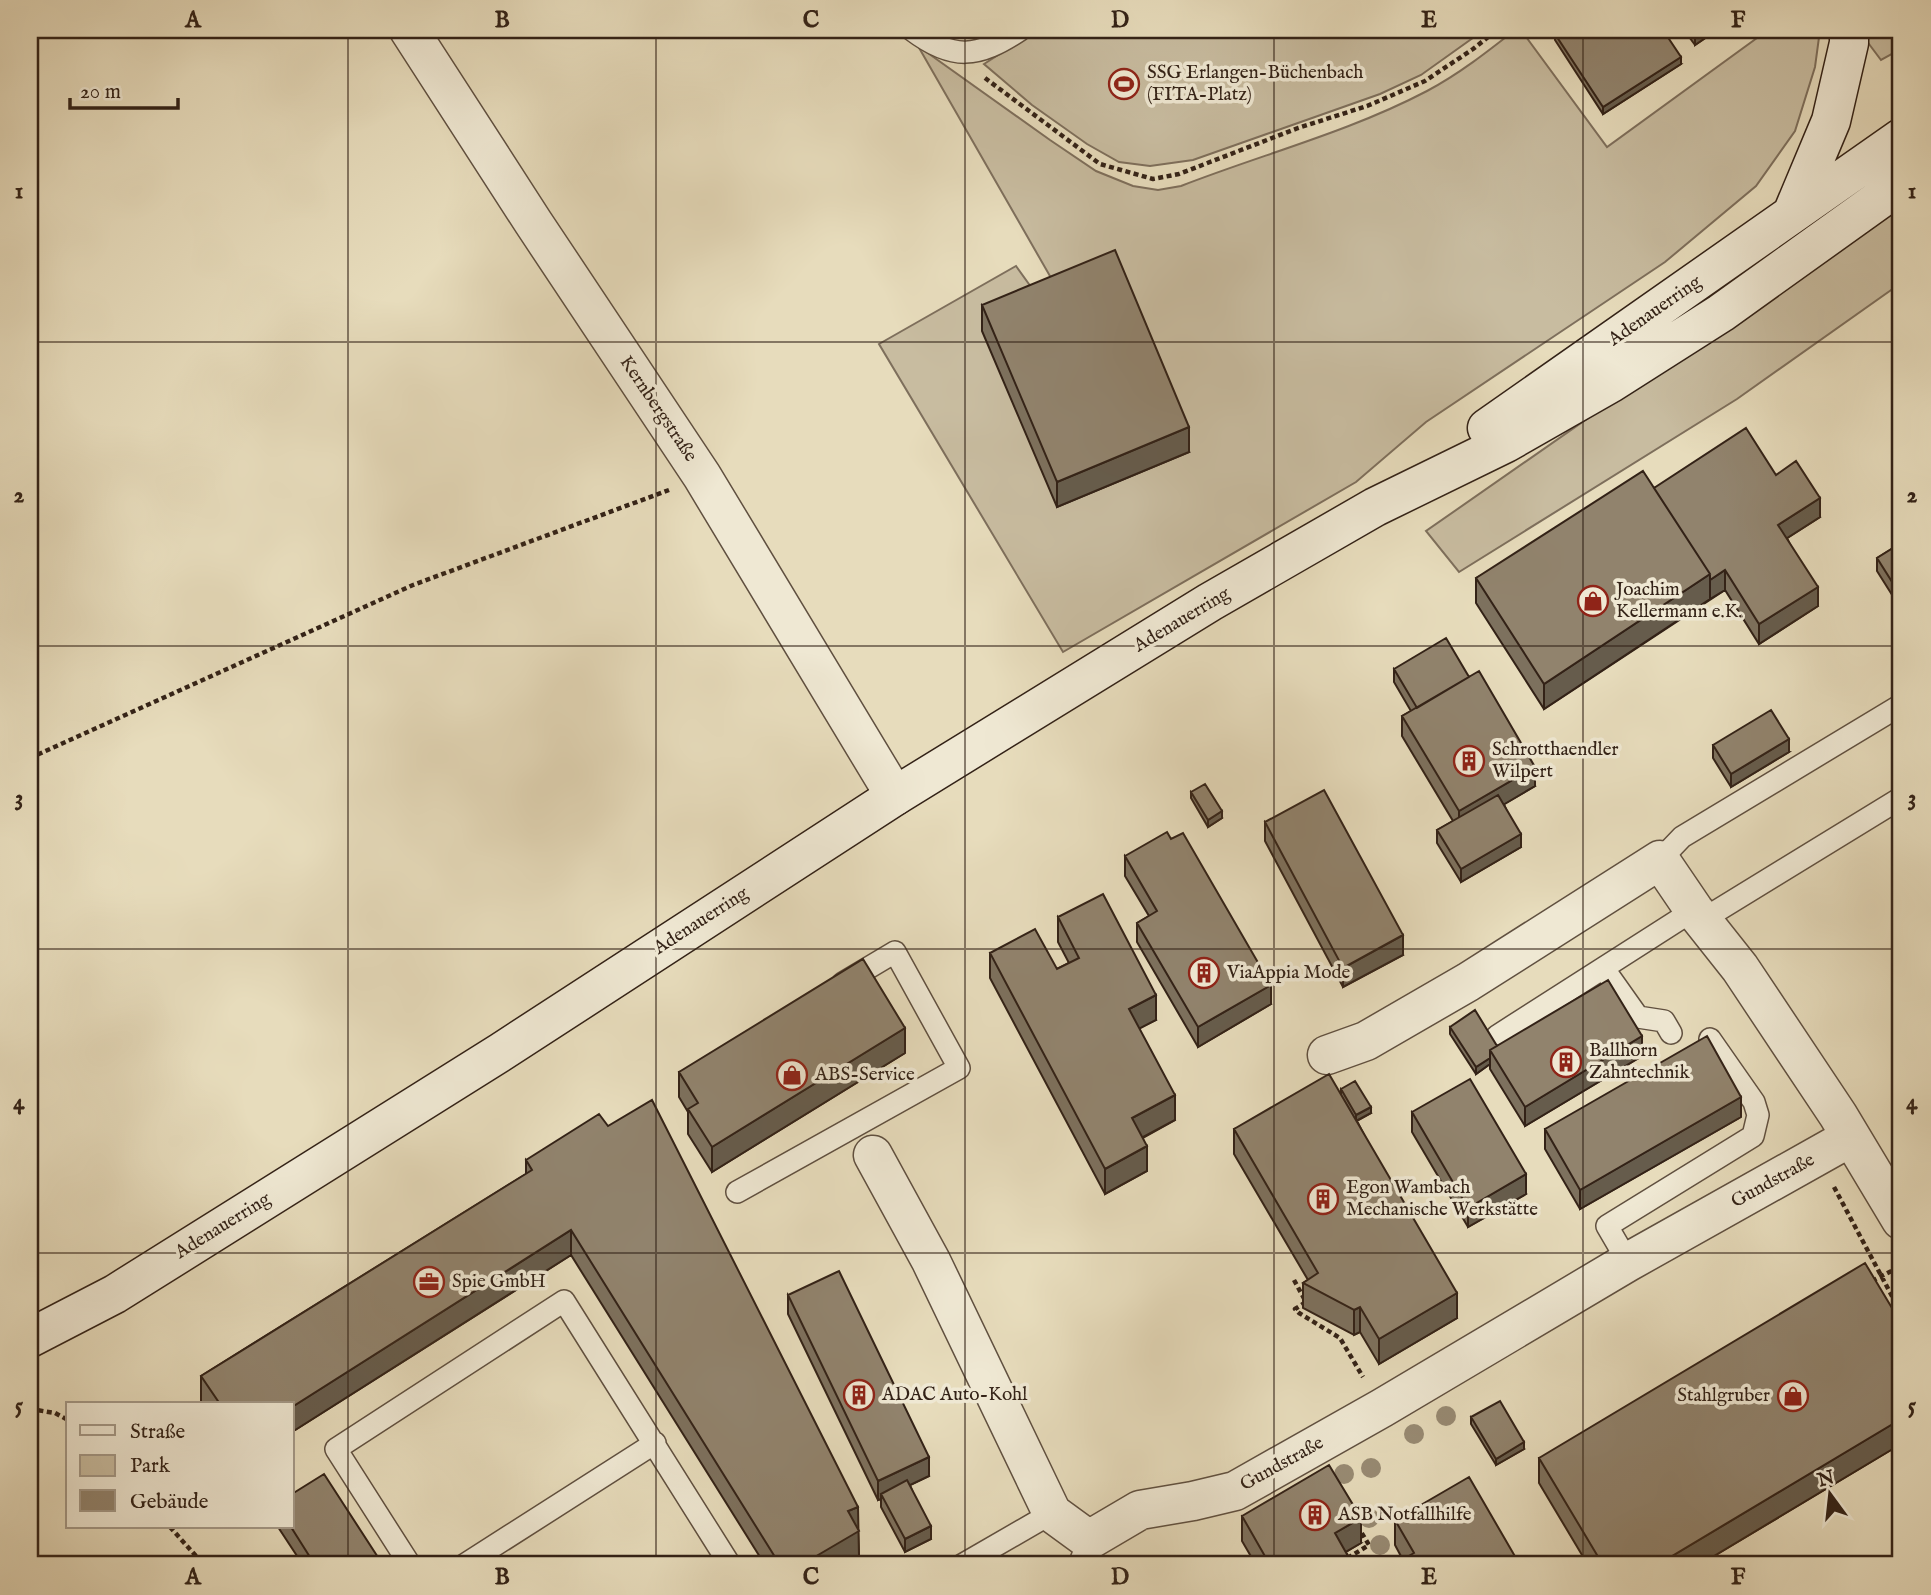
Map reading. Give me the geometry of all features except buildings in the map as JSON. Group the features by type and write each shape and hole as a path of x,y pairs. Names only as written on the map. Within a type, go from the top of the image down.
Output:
{"street":[{"name":"Kernbergstraße","path":"409,30 702,476 895,796"},
{"path":"1792,214 1831,121 1849,43 1849,30"},
{"name":"Adenauerring","path":"1375,507 1901,138"},
{"name":"Adenauerring","path":"30,1338 115,1294 489,1060 895,796 1210,602 1375,507 1506,443 1611,383 1721,313 1901,184"},
{"path":"1327,1055 1366,1041 1445,995 1660,860 1698,915 1740,968 1851,1137 1901,1220"},
{"name":"Gundstraße","path":"866,1140 931,1261 1052,1513 1084,1553 1140,1510 1236,1491 1628,1262 1851,1137"}],"lane":[{"path":"912,30 924,39 953,51 975,52 998,44 1020,30"},
{"path":"1660,860 1682,837 1901,705"},
{"path":"1497,1036 1604,969 1901,798"},
{"path":"737,1192 866,1140 959,1068 895,952 827,992"},
{"path":"1604,969 1638,1017 1664,1021 1671,1033"},
{"path":"1628,1262 1607,1226 1753,1136 1758,1115 1754,1102 1710,1039"},
{"path":"410,1565 336,1449 564,1301 730,1565"},
{"path":"464,1565 655,1443"},
{"path":"962,1565 1052,1513"}],"path":[{"path":"953,51 995,86 1100,164 1153,179 1179,174 1298,128 1367,106 1425,81 1497,30"},
{"path":"30,758 413,585 702,476"},
{"path":"1817,1157 1901,1313"},
{"path":"1864,1285 1901,1266"},
{"path":"1294,1280 1306,1302 1296,1309 1340,1338 1381,1408"},
{"path":"30,1409 55,1413 66,1419"},
{"path":"1349,1565 1346,1559 1369,1545 1356,1524"},
{"path":"171,1528 204,1565"}],"green space":[{"path":"1037,30 1484,30 1421,75 1380,94 1193,160 1150,166 1119,162 1087,144 1032,105 984,64"},
{"path":"1515,30 1521,30 1607,147 1768,30 1820,30 1815,67 1795,131 1756,186 1665,262 1426,422 1356,482 1063,652 879,344 1016,266 1044,305 1062,297 918,46 1096,171 1133,186 1158,190 1181,186 1337,131 1397,106 1450,77"},
{"path":"1864,30 1901,30 1901,49 1881,60 1863,36"},
{"path":"1901,200 1901,283 1737,399 1459,572 1426,531"}],"place":[{"name":"SSG Erlangen-Büchenbach (FITA-Platz)","path":"1124,84"},
{"name":"Joachim Kellermann e.K.","path":"1593,601"},
{"name":"Schrotthaendler Wilpert","path":"1469,761"},
{"name":"ViaAppia Mode","path":"1204,973"},
{"name":"Ballhorn Zahntechnik","path":"1566,1062"},
{"name":"ABS-Service","path":"792,1075"},
{"name":"Egon Wambach Mechanische Werkstätte","path":"1323,1199"},
{"name":"Spie GmbH","path":"429,1282"},
{"name":"ADAC Auto-Kohl","path":"859,1395"},
{"name":"Stahlgruber","path":"1793,1396"},
{"name":"ASB Notfallhilfe","path":"1315,1515"}]}
